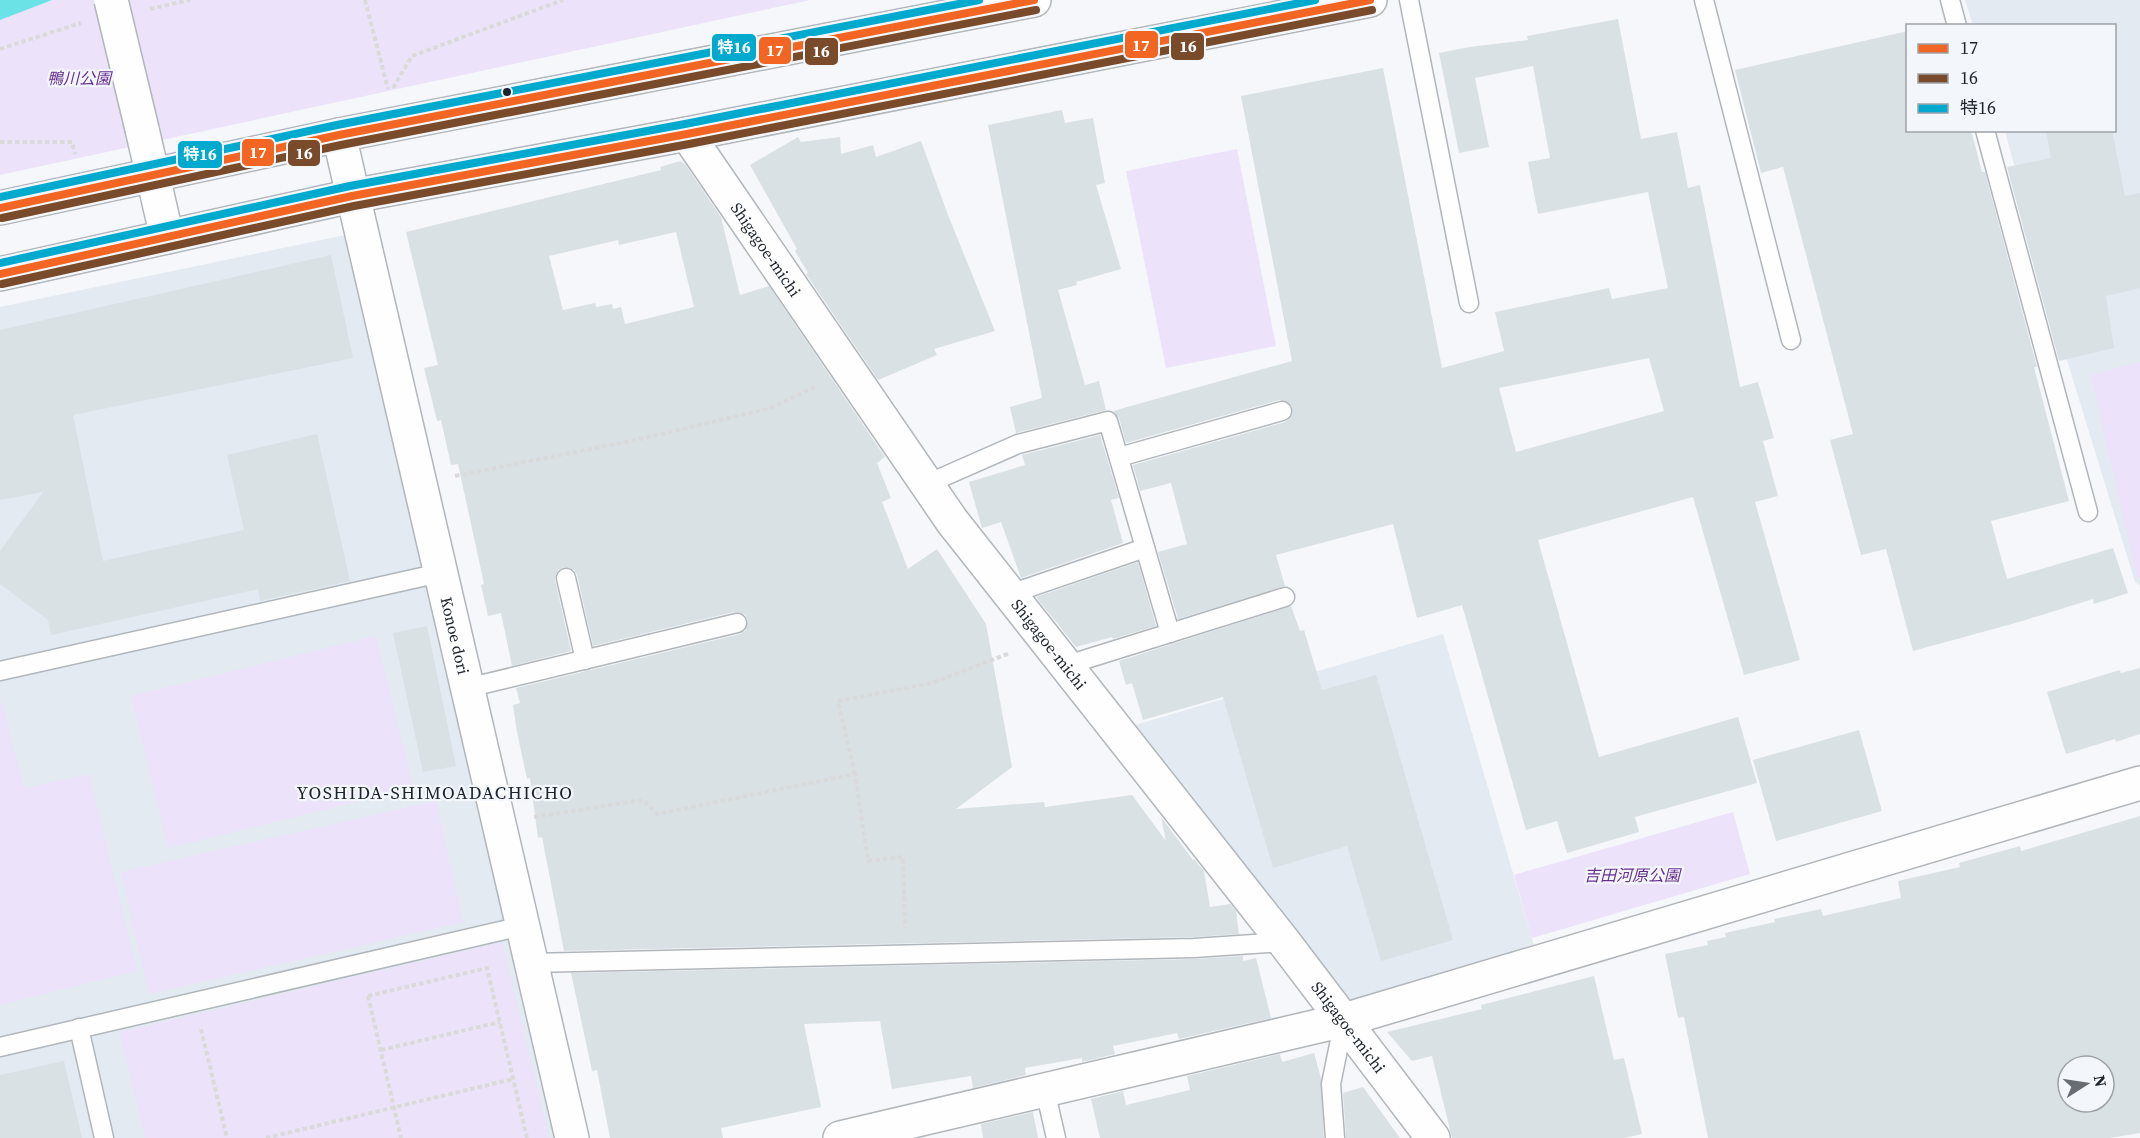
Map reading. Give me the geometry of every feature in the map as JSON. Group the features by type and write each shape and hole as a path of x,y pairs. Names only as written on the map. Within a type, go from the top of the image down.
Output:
{"street":[{"path":"111,0 167,237"},
{"path":"0,208 339,135 1034,0"},
{"path":"0,274 352,196 687,134 1370,0"},
{"name":"Shigagoe-michi","path":"687,134 952,521 1284,942 1433,1138"},
{"name":"Konoe dori","path":"339,135 572,1138"},
{"path":"840,1138 905,1131 1045,1090 1344,1020 2140,783"}],"lane":[{"path":"1409,0 1469,303"},
{"path":"1704,0 1791,340"},
{"path":"1950,0 1956,24"},
{"path":"1986,132 2088,512"},
{"path":"1119,457 1282,411"},
{"path":"927,484 1018,444 1108,422 1170,633"},
{"path":"1010,594 1145,548"},
{"path":"0,671 440,573"},
{"path":"567,578 585,660"},
{"path":"1067,665 1285,597"},
{"path":"466,688 737,623"},
{"path":"0,1047 522,926"},
{"path":"531,963 1194,948 1284,942"},
{"path":"1335,1138 1331,1084 1344,1020"},
{"path":"79,1028 104,1138"},
{"path":"1045,1090 1056,1138"}],"path":[{"path":"365,0 390,93 412,56 563,0"},
{"path":"0,142 72,142 77,161"},
{"path":"419,483 636,440 771,408 849,370"},
{"path":"906,956 903,857 868,861 855,774 838,701 932,683 1046,638"},
{"path":"498,823 643,800 657,814 855,774"},
{"path":"361,963 401,1138"},
{"path":"368,996 487,968 527,1138"},
{"path":"380,1050 500,1022"},
{"path":"201,1028 227,1138"},
{"path":"266,1138 513,1079"}],"shaded area":[{"path":"1965,0 2140,0 2140,585 2135,582 2067,360 2005,132 2116,132 2116,24 1973,24"},
{"path":"360,232 572,1138 0,1138 0,307"},
{"path":"1443,634 1536,952 1351,1007 1132,726"}],"green space":[{"name":"鴨川公園","path":"0,0 810,0 0,175"},
{"path":"1237,149 1276,346 1166,368 1126,171"},
{"path":"2140,362 2140,578 2137,576 2091,375"},
{"path":"376,636 413,788 168,848 131,696"},
{"path":"0,697 24,788 89,774 137,971 0,1005"},
{"path":"436,801 463,922 149,994 121,872"},
{"name":"吉田河原公園","path":"1733,812 1750,874 1532,938 1514,875"},
{"path":"502,942 549,1138 145,1138 120,1032"}],"water":[{"path":"0,0 52,0 0,20"}],"building":[{"path":"1618,19 1641,139 1677,132 1688,188 1700,185 1740,387 1758,382 1774,438 1763,441 1778,496 1755,502 1800,660 1744,675 1693,497 1538,540 1599,757 1738,717 1757,783 1635,817 1639,832 1567,853 1557,821 1526,830 1462,605 1417,618 1393,524 1276,555 1285,586 1178,619 1158,552 1187,544 1171,483 1140,491 1133,465 1285,422 1293,413 1289,403 1279,400 1126,443 1119,418 1113,411 1292,361 1241,96 1383,68 1442,368 1504,351 1495,312 1609,288 1612,299 1668,288 1648,192 1538,214 1528,162 1550,158 1533,66 1475,78 1489,147 1459,153 1439,53 1528,40 1527,36","holes":["1649,358 1664,411 1516,452 1499,388"]},
{"path":"1906,31 1906,132 1972,132 1982,172 1985,172 2037,367 2034,367 2069,501 1991,521 2007,579 2113,548 2128,593 2094,604 2093,599 1913,651 1886,549 1861,555 1830,440 1853,434 1783,167 1761,173 1735,70"},
{"path":"1062,110 1065,123 1093,118 1105,183 1096,185 1121,269 1076,282 1077,285 1058,290 1085,385 1099,381 1106,410 1016,433 1010,407 1042,398 988,125"},
{"path":"2046,132 2112,132 2125,196 2140,193 2140,288 2106,296 2114,348 2059,361 2007,167 2051,158"},
{"path":"798,137 801,142 840,137 841,154 873,145 876,157 921,141 995,331 934,349 937,355 878,380 806,274 808,273 795,251 797,249 750,165"},
{"path":"680,161 685,164 721,217 740,295 769,286 885,457 877,463 891,498 882,502 908,569 937,549 986,624 1012,767 956,809 1044,802 1045,807 1132,795 1166,841 1161,817 1204,871 1210,907 1230,904 1236,911 1239,934 1194,937 564,951 542,837 538,838 530,778 527,779 517,732 513,705 520,703 516,688 740,634 745,631 748,621 745,615 734,612 593,646 577,575 574,570 564,567 558,570 555,580 571,651 512,666 501,613 488,616 481,585 484,584 458,464 451,465 441,420 437,421 424,368 438,365 406,232 661,170 660,167","holes":["676,232 694,307 625,324 621,307 613,309 612,304 596,307 595,303 563,310 549,256 618,240 619,245"]},
{"path":"331,255 353,358 73,415 103,561 244,530 227,455 317,434 350,581 260,601 258,589 51,635 48,620 0,584 0,551 43,492 0,500 0,330"},
{"path":"1100,435 1119,498 1111,500 1123,543 1021,578 1001,522 982,528 969,482 1025,465 1022,455"},
{"path":"1138,562 1156,626 1076,647 1036,597"},
{"path":"1291,606 1300,631 1304,630 1322,690 1376,675 1453,940 1381,961 1347,846 1273,868 1223,697 1143,720 1132,683 1126,685 1119,661"},
{"path":"427,626 456,766 423,772 393,633"},
{"path":"2140,668 2140,734 2066,754 2047,692 2120,670 2121,673"},
{"path":"1859,730 1882,811 1776,841 1753,760"},
{"path":"2140,816 2140,1133 2110,1138 1708,1138 1684,1017 1678,1018 1665,954 1708,945 1707,941 1726,937 1725,933 1775,922 1774,919 1821,909 1823,916 1901,898 1898,881 1960,867 1959,863 2020,846 2021,851"},
{"path":"1243,956 1243,961 1256,958 1271,1018 1179,1039 1177,1033 1113,1046 1115,1054 1082,1062 1082,1058 1025,1068 1026,1075 973,1088 971,1076 892,1089 880,1021 804,1024 821,1107 721,1128 723,1138 610,1138 597,1070 592,1071 571,973 1194,959"},
{"path":"1594,976 1614,1060 1624,1058 1642,1134 1624,1138 1452,1138 1432,1056 1412,1061 1387,1032 1482,1009 1481,1005"},
{"path":"1314,1053 1321,1078 1324,1138 1100,1138 1091,1099 1123,1091 1126,1105 1190,1090 1187,1076 1280,1054 1282,1062"},
{"path":"64,1061 82,1138 0,1138 0,1075"},
{"path":"1363,1087 1400,1138 1346,1138 1343,1093"},
{"path":"1033,1112 1038,1138 983,1138 981,1124"}],"transit line":[{"name":"特16","path":"0,197 337,125 979,0"},
{"name":"17","path":"0,208 339,135 1034,0"},
{"name":"特16","path":"0,263 350,186 685,124 1315,0"},
{"name":"17","path":"0,274 352,196 687,134 1370,0"},
{"name":"16","path":"2,218 341,145 1036,10"},
{"name":"16","path":"2,284 354,206 689,144 1372,10"}],"district":[{"name":"YOSHIDA-SHIMOADACHICHO","path":"435,793"}]}
